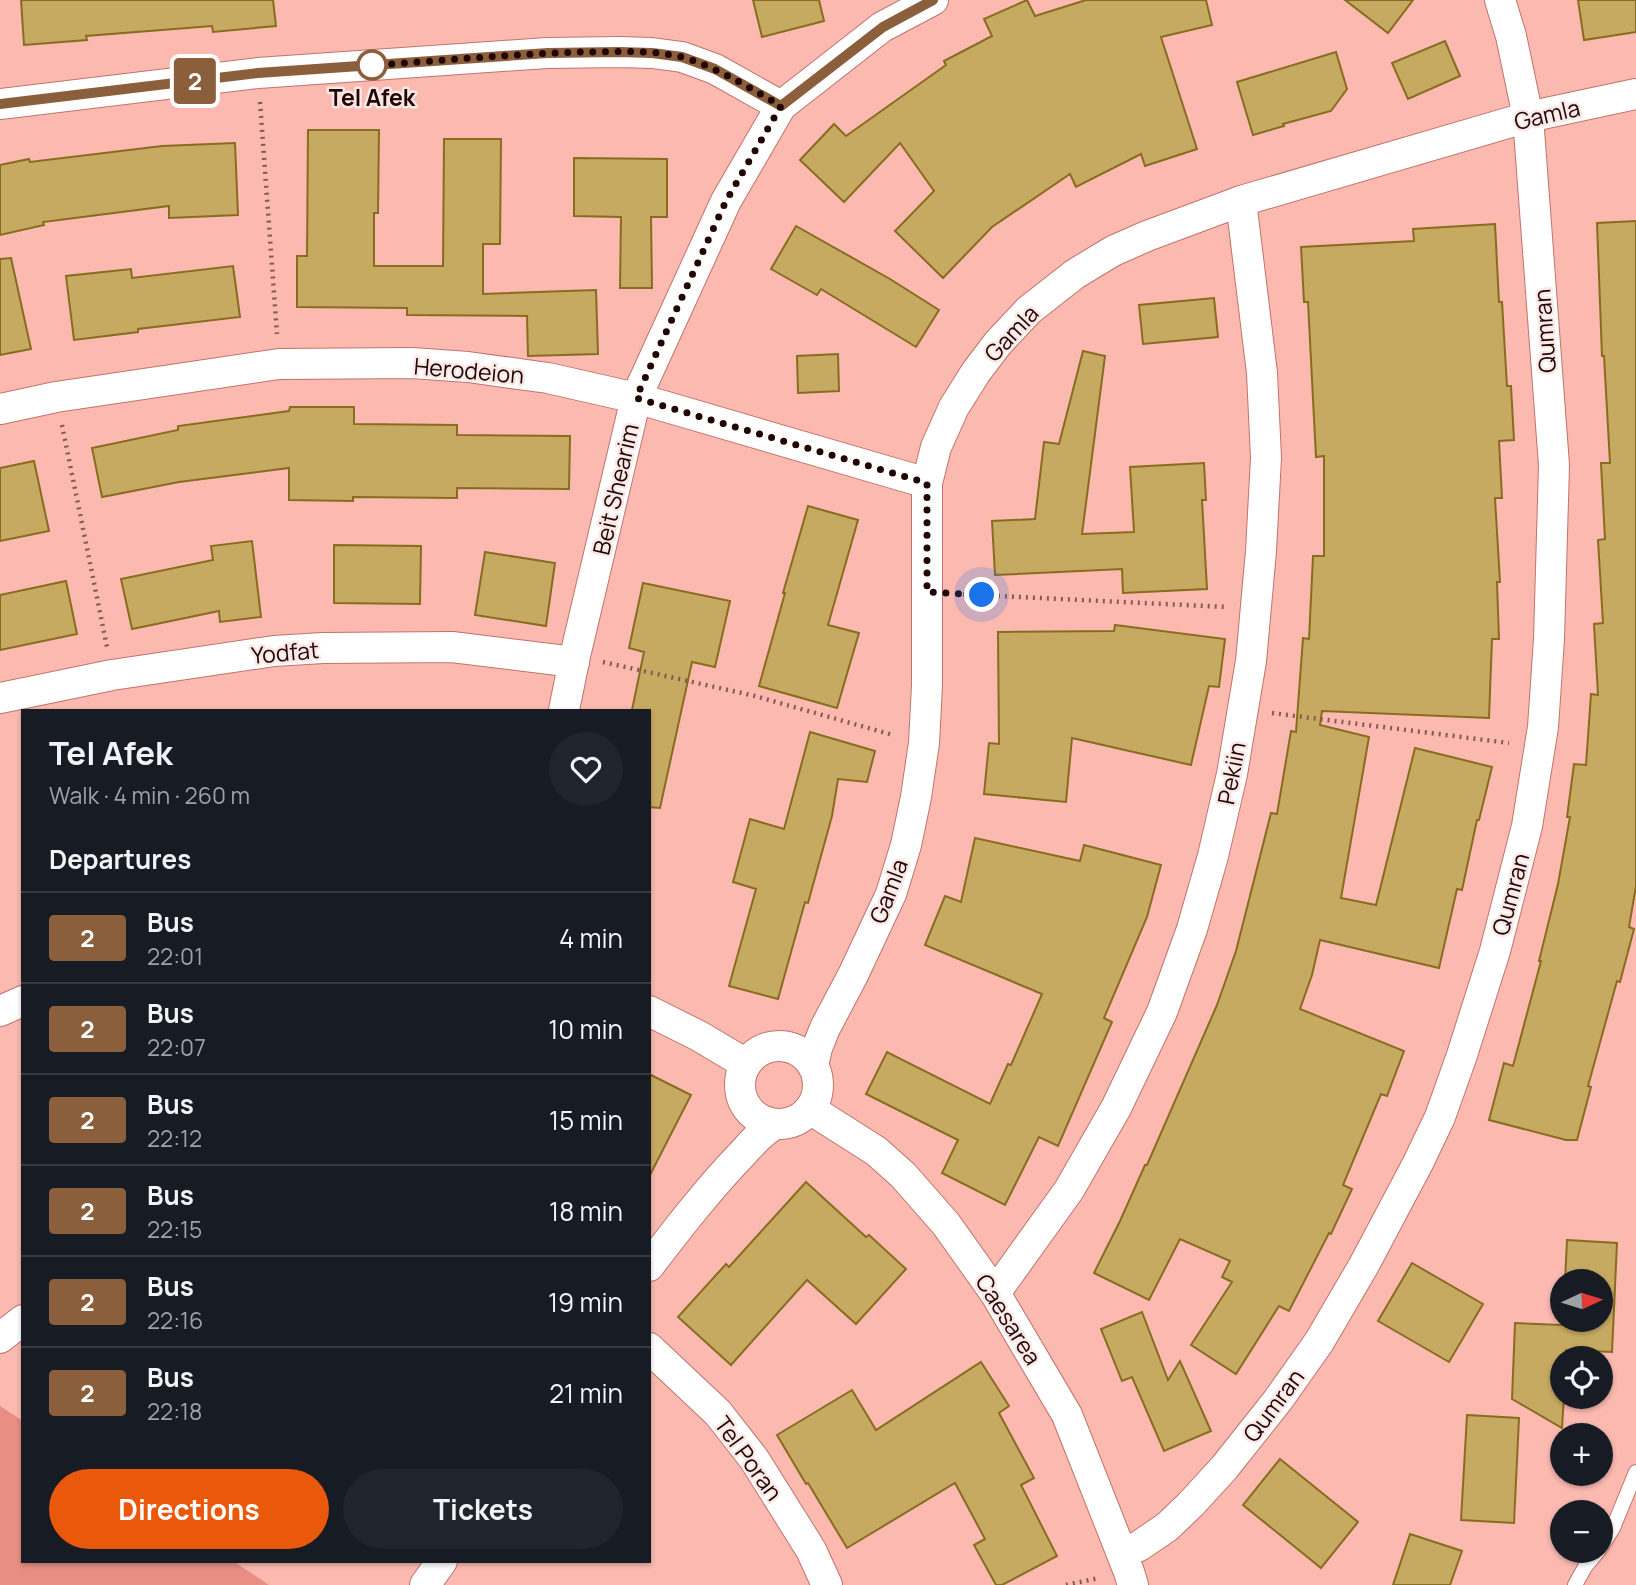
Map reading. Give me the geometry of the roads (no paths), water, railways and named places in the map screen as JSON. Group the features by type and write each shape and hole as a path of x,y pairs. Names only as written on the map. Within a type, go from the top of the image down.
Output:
{"street":[{"name":"Beit Shearim","path":"564,709 636,398 726,201 781,106 883,27 933,0"},
{"path":"1500,0 1511,36 1528,117"},
{"path":"0,104 258,73 548,53 619,52 682,57 715,69 781,106"},
{"name":"Gamla","path":"802,1057 817,1048 853,975 891,894 905,845 924,743 928,685 927,483 936,447 954,407 991,352 1030,310 1075,274 1113,251 1147,236 1241,201 1528,117 1636,94"},
{"name":"Qumran","path":"1122,1554 1167,1527 1191,1504 1224,1468 1278,1400 1319,1342 1364,1265 1418,1163 1462,1055 1495,951 1527,826 1543,727 1549,639 1554,465 1528,117"},
{"name":"Pekiin","path":"995,1293 1069,1190 1116,1108 1162,1012 1192,929 1232,774 1251,661 1266,458 1262,373 1241,201"},
{"name":"Herodeion","path":"0,409 56,397 279,364 412,363 468,367 548,377 636,398 927,483"},
{"name":"Yodfat","path":"0,698 112,675 274,651 323,648 452,648 574,659"},
{"path":"0,1011 21,1002"},
{"path":"651,1012 699,1035 746,1064"},
{"path":"778,1046 802,1057 816,1073 818,1086 810,1109 796,1120 783,1124 757,1118 741,1096 740,1077 746,1064 755,1054 778,1046"},
{"path":"676,1232 733,1138 744,1103"},
{"name":"Caesarea","path":"810,1109 876,1151 903,1175 946,1224 995,1293 1067,1415 1133,1585"},
{"path":"651,1263 731,1166 758,1137 776,1124"},
{"path":"0,1338 21,1322"},
{"name":"Tel Poran","path":"651,1350 718,1413 754,1459 811,1550 827,1585"},
{"path":"425,1585 441,1563"}],"lane":[{"path":"1613,1528 1636,1472"},
{"path":"1575,1585 1588,1563"}],"place":[{"name":"Tel Afek","path":"372,65"}]}
